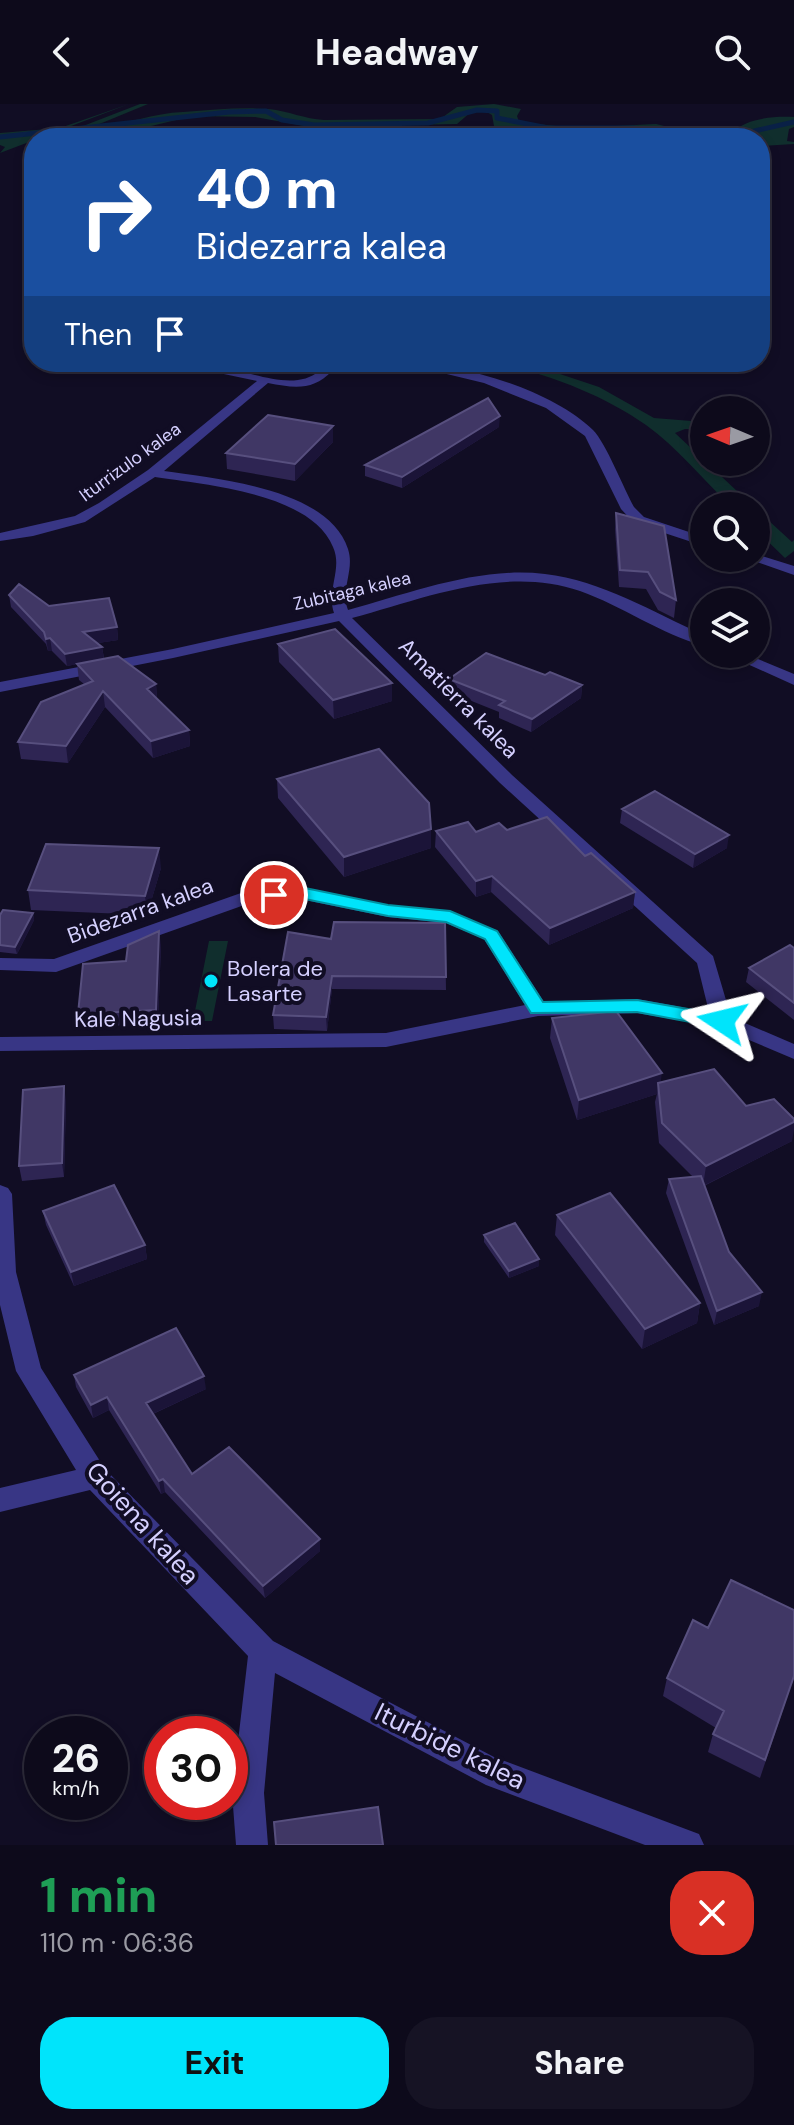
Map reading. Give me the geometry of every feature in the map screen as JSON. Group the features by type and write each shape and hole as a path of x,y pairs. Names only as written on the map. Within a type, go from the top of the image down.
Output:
{"street":[{"path":"227,372 296,385 313,382 325,372"},
{"path":"450,372 487,380 550,405 590,434 628,509 639,520 690,537"},
{"name":"Iturrizulo kalea","path":"0,537 80,519 153,473 264,381"},
{"path":"153,473 260,492 300,507 332,527 341,546 345,569 337,597 342,616"},
{"path":"770,563 794,571"},
{"name":"Zubitaga kalea","path":"0,687 342,616 459,586 522,576 576,585 690,635"},
{"name":"Amatierra kalea","path":"342,616 506,779 706,961 722,1021"},
{"path":"766,668 794,680"},
{"name":"Bidezarra kalea","path":"0,964 56,966 248,897 300,893 388,911 450,917 491,935 538,1009"},
{"name":"Kale Nagusia","path":"0,1044 386,1040 538,1009 637,1006 722,1021 794,1052"},
{"name":"Goiena kalea","path":"0,1194 4,1272 29,1371 95,1477 263,1651"},
{"path":"0,1500 95,1477"},
{"path":"252,1845 248,1793 263,1651"},
{"name":"Iturbide kalea","path":"263,1651 486,1770 688,1845"}],"green space":[{"path":"129,104 66,128 60,128"},
{"path":"140,104 148,104 97,125 172,113 248,108 324,120 440,119 457,107 494,104 521,109 517,116 519,122 575,128 501,128 494,126 492,115 485,111 472,111 457,124 310,127 255,117 193,116 138,128 78,128"},
{"path":"794,117 794,127 789,129 787,141 794,144 770,145 770,128 737,128 761,119"},
{"path":"656,124 673,128 575,128"},
{"path":"24,131 24,144 0,153 5,147 0,145 0,133"},
{"path":"533,372 554,372 599,387 654,418 690,421 690,429 675,433 690,447 690,464 646,425 592,394"},
{"path":"702,476 721,476 738,492 717,492"},
{"path":"770,522 792,542 794,540 794,551 785,558 770,544"},
{"name":"Bolera de Lasarte","path":"209,941 228,941 212,1021 193,1021"}],"building":[{"path":"488,398 500,416 402,477 365,465"},
{"path":"268,415 333,426 295,464 226,453"},
{"path":"616,513 664,526 676,600 660,592 648,572 620,570"},
{"path":"19,584 49,606 109,598 117,627 83,632 102,647 65,654 50,638 46,639 44,632 9,595"},
{"path":"335,629 392,683 333,700 278,644"},
{"path":"486,653 582,685 532,719 499,705 505,701 449,679"},
{"path":"118,656 156,684 147,689 189,730 151,741 103,691 66,746 18,742 41,702 93,681 77,664"},
{"path":"379,749 429,803 431,829 344,857 277,779"},
{"path":"655,791 729,835 695,854 622,809"},
{"path":"547,817 585,856 591,853 635,892 550,928 492,876 476,881 436,831 468,822 476,832 499,823 507,830"},
{"path":"46,844 159,848 145,896 28,890"},
{"path":"3,910 33,913 15,947 0,945 0,915"},
{"path":"334,922 445,923 446,977 332,976 326,1017 273,1015 288,932 331,939"},
{"path":"159,931 156,1010 78,1014 83,964 126,961 128,945"},
{"path":"790,945 794,948 794,1003 749,968"},
{"path":"616,1011 662,1073 579,1100 552,1018"},
{"path":"714,1069 746,1106 774,1099 794,1122 706,1166 662,1123 658,1083"},
{"path":"64,1086 62,1163 19,1166 23,1090"},
{"path":"701,1176 729,1252 762,1292 717,1311 669,1179"},
{"path":"114,1185 145,1245 71,1272 43,1211"},
{"path":"610,1193 700,1303 645,1329 557,1215"},
{"path":"515,1223 539,1259 509,1271 484,1235"},
{"path":"176,1328 204,1376 146,1403 192,1474 229,1447 320,1539 263,1586 163,1479 159,1481 107,1397 91,1405 74,1375"},
{"path":"731,1580 794,1610 794,1676 765,1760 713,1734 724,1711 667,1678 693,1620 708,1628"},
{"path":"378,1807 383,1845 276,1845 274,1822"}],"waterway":[{"path":"82,128 229,112 266,111 282,120 314,125 428,123 477,110 497,111 497,118 548,128"},
{"path":"768,128 794,122"},
{"path":"548,128 633,128"},
{"path":"0,137 24,134"}],"place":[{"name":"Bolera de Lasarte","path":"211,981"}],"route":[{"path":"274,895 300,893 388,911 450,917 491,935 538,1009 637,1006 722,1021"}]}
